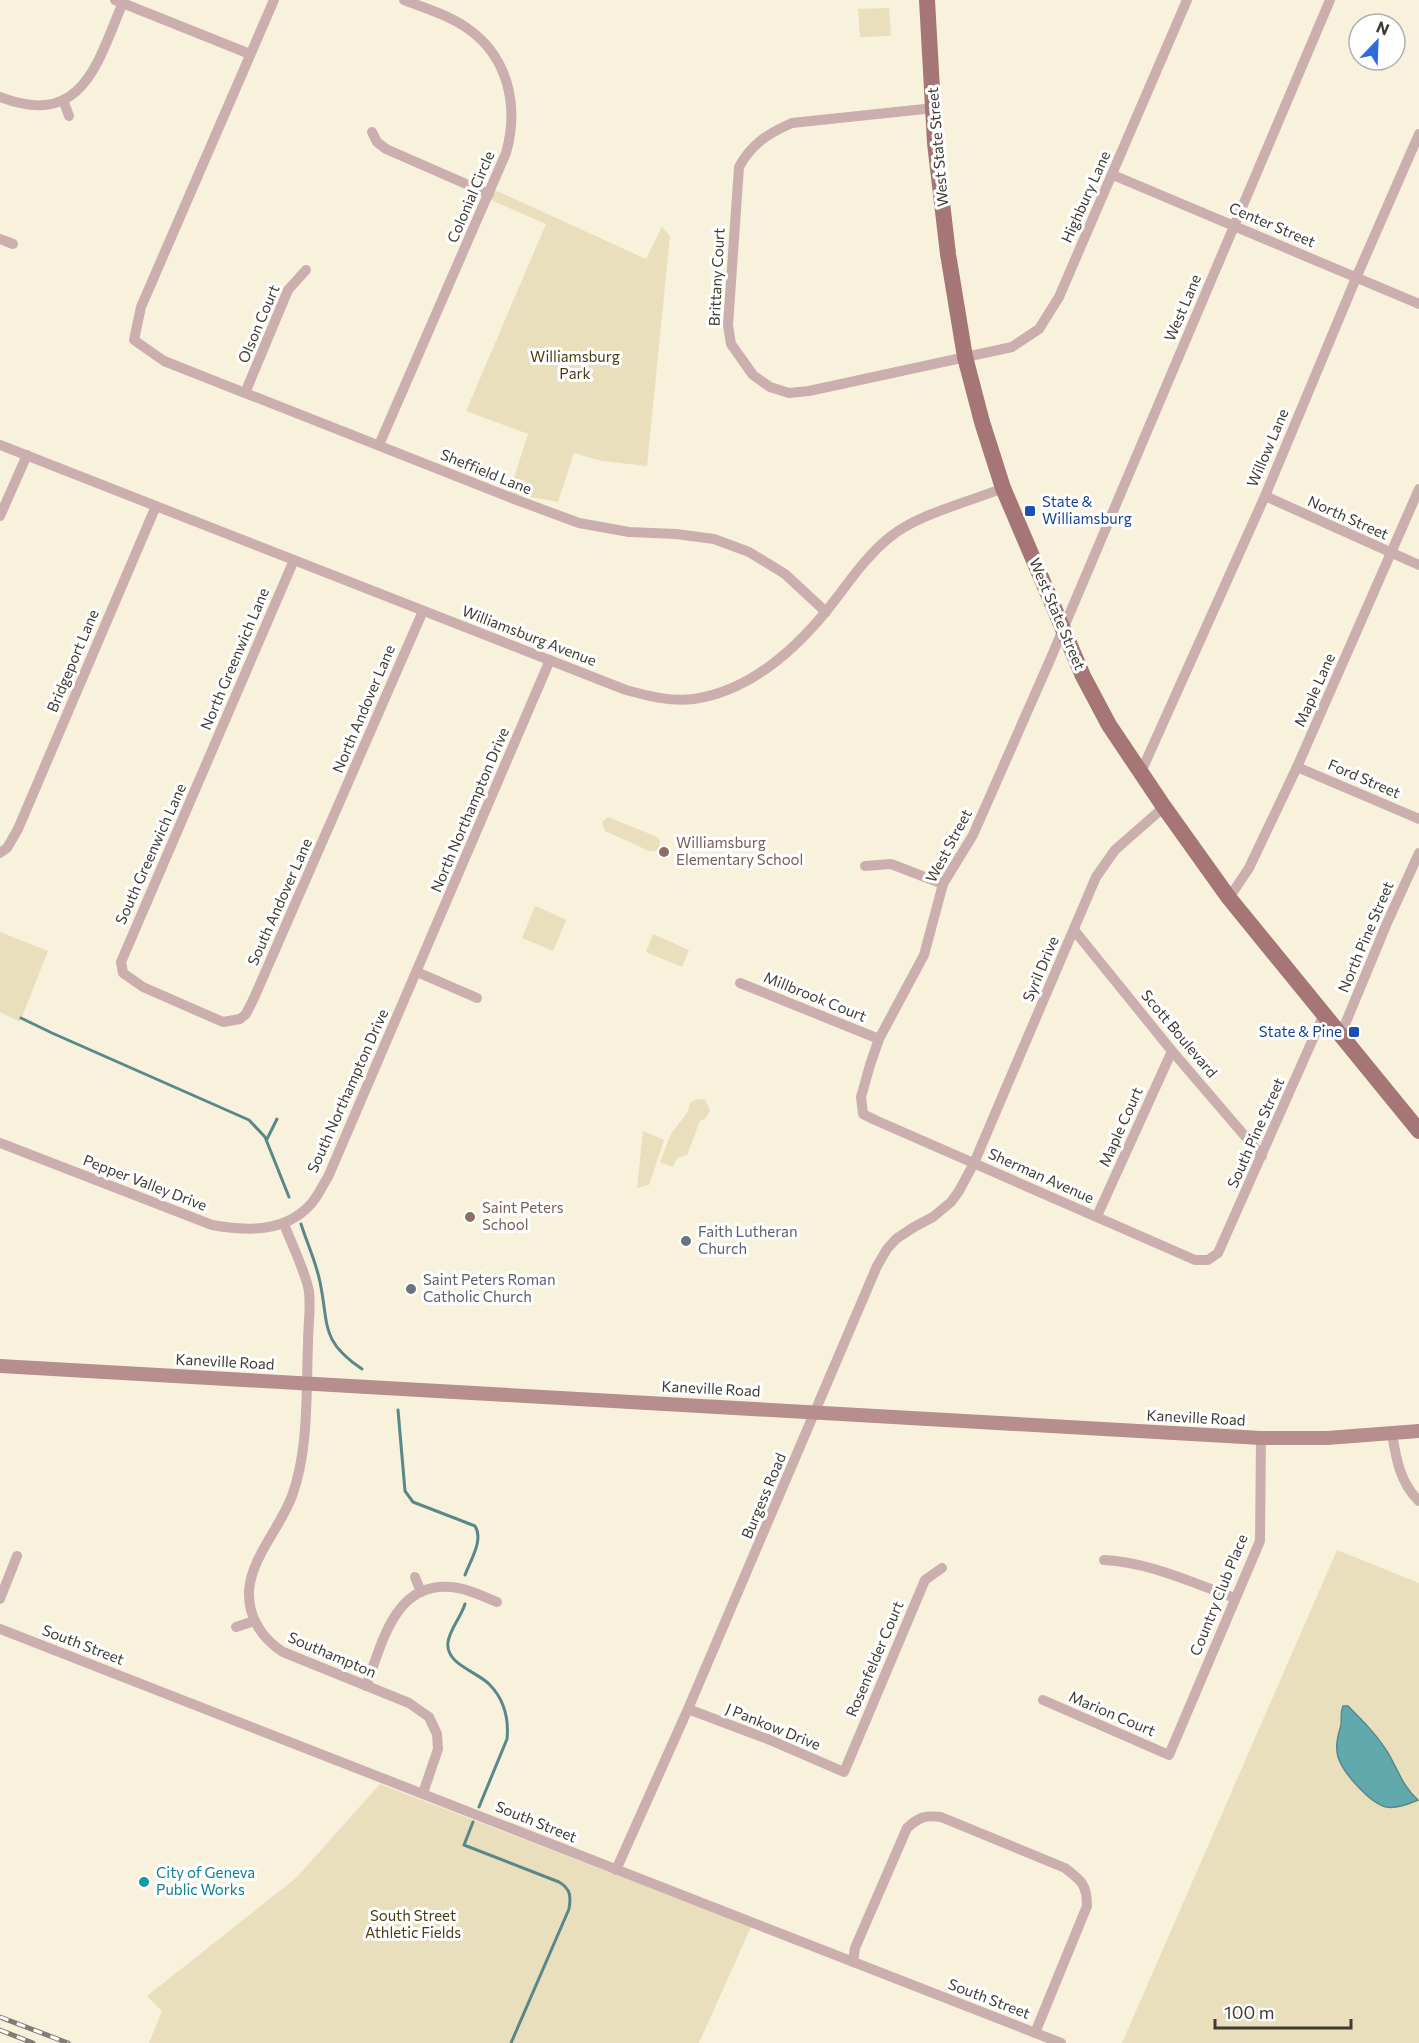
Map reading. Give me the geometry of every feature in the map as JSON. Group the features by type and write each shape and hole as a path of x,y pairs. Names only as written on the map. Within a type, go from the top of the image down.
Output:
{"main road":[{"name":"West State Street","path":"927,0 935,144 948,254 964,357 1003,488 1083,676 1109,725 1229,898 1419,1131"},
{"name":"Kaneville Road","path":"0,1366 1261,1438 1327,1438 1419,1431"}],"street":[{"path":"0,97 20,104 38,106 63,100 80,89 97,64 121,1 250,54 274,0"},
{"name":"Colonial Circle","path":"379,445 506,153 512,124 510,91 505,76 489,49 468,29 450,18 404,0"},
{"name":"Highbury Lane","path":"964,357 1012,347 1040,329 1059,297 1187,0"},
{"name":"West Lane","path":"1063,627 1330,0"},
{"name":"Sheffield Lane","path":"250,54 141,307 135,340 158,358 579,523 629,532 676,534 714,539 741,549 759,557 785,574 826,612"},
{"path":"63,100 69,116"},
{"name":"Brittany Court","path":"934,108 792,123 773,131 746,153 739,167 728,325 731,344 753,375 770,387 789,393 809,391 964,357"},
{"path":"372,132 376,142 386,149 489,194"},
{"name":"Willow Lane","path":"1141,772 1265,496 1419,134"},
{"name":"Center Street","path":"1113,175 1419,304"},
{"path":"0,239 13,244"},
{"name":"Olson Court","path":"245,393 288,290 306,270"},
{"name":"Williamsburg Avenue","path":"0,445 626,690 666,699 693,699 720,692 753,677 784,657 799,642 826,612 871,554 898,531 945,509 1003,488"},
{"path":"0,516 27,455"},
{"name":"Maple Lane","path":"1229,898 1249,868 1297,767 1419,489"},
{"name":"North Street","path":"1265,496 1419,566"},
{"name":"Bridgeport Lane","path":"0,853 7,848 18,829 156,506"},
{"name":"North Greenwich Lane","path":"204,769 294,560"},
{"name":"North Andover Lane","path":"333,819 423,611"},
{"name":"West Street","path":"863,1114 861,1097 879,1039 924,956 943,884 973,835 1063,627"},
{"name":"North Northampton Drive","path":"417,972 550,660"},
{"name":"Ford Street","path":"1297,767 1419,819"},
{"name":"South Greenwich Lane","path":"124,951 204,769"},
{"name":"Syril Drive","path":"974,1163 1096,877 1105,862 1126,839 1164,807"},
{"name":"South Andover Lane","path":"124,951 121,962 123,973 143,987 223,1022 240,1019 246,1014 254,998 333,819"},
{"name":"North Pine Street","path":"1341,1034 1419,853"},
{"path":"865,866 891,864 943,884"},
{"name":"Scott Boulevard","path":"1074,930 1172,1051 1262,1156"},
{"path":"417,972 477,998"},
{"name":"South Northampton Drive","path":"284,1224 310,1205 328,1177 417,972"},
{"name":"Millbrook Court","path":"740,983 879,1039"},
{"name":"South Pine Street","path":"1208,1260 1218,1253 1324,1014"},
{"name":"Maple Court","path":"1097,1216 1172,1051"},
{"name":"Sherman Avenue","path":"863,1114 1195,1260 1208,1260"},
{"name":"Pepper Valley Drive","path":"0,1143 212,1225 242,1230 284,1224"},
{"name":"Burgess Road","path":"616,1870 688,1709 882,1257 896,1239 933,1217 951,1202 974,1163"},
{"path":"236,1627 254,1621 249,1595 251,1576 284,1515 296,1482 303,1444 309,1290 284,1224"},
{"path":"1392,1434 1401,1475 1419,1501"},
{"name":"Country Club Place","path":"1169,1755 1260,1541 1261,1438"},
{"path":"0,1599 17,1556"},
{"path":"1104,1560 1124,1561 1167,1573 1235,1598"},
{"name":"Rosenfelder Court","path":"845,1770 925,1580 942,1568"},
{"path":"415,1577 421,1592"},
{"path":"366,1686 393,1617 408,1599 435,1587 459,1588 497,1602"},
{"name":"Southampton","path":"254,1621 271,1642 283,1652 416,1707 432,1722 437,1734 438,1749 435,1764 423,1794"},
{"name":"South Street","path":"0,1629 1061,2043"},
{"name":"Marion Court","path":"1043,1700 1169,1755"},
{"name":"J Pankow Drive","path":"688,1709 770,1740 844,1772 845,1770"},
{"path":"853,1962 855,1948 906,1828 917,1818 927,1815 941,1817 1065,1868 1080,1879 1087,1891 1087,1906 1035,2033"}],"green space":[{"path":"889,8 891,36 860,37 858,9"},
{"name":"Williamsburg Park","path":"495,190 646,259 662,227 670,236 647,466 602,461 574,453 558,502 509,493 528,434 466,411 546,224 491,200"},
{"path":"608,817 655,836 660,840 659,848 656,851 649,851 605,831 602,822"},
{"path":"535,906 566,921 553,951 522,938"},
{"path":"0,932 48,951 20,1022 0,1012"},
{"path":"653,934 689,950 682,967 646,952"},
{"path":"697,1099 705,1100 710,1110 706,1118 700,1121 687,1155 677,1158 673,1167 660,1162 671,1134 687,1113 690,1103"},
{"path":"643,1131 664,1140 649,1185 637,1188"},
{"path":"1337,1550 1419,1583 1419,2043 1122,2043"},
{"name":"South Street Athletic Fields","path":"380,1784 751,1927 699,2043 149,2043 162,2011 147,1996 296,1878"}],"water":[{"path":"1343,1706 1348,1706 1375,1734 1405,1784 1418,1800 1398,1807 1386,1807 1372,1800 1351,1779 1337,1753"}],"waterway":[{"path":"21,1018 249,1120 265,1137 289,1197"},
{"path":"267,1139 277,1119"},
{"path":"301,1224 314,1260 326,1321 333,1341 339,1350 362,1369"},
{"path":"398,1410 405,1491 413,1502 475,1526 477,1544 465,1575"},
{"path":"465,1604 449,1637 448,1650 456,1662 483,1679 494,1690 502,1702 507,1724 507,1739 479,1807"},
{"path":"473,1822 464,1845 559,1882 566,1887 570,1897 569,1909 511,2043"}],"railway":[{"path":"0,2017 68,2043"},
{"path":"0,2030 33,2043"}],"place":[{"name":"State & Williamsburg","path":"1030,511"},
{"name":"Williamsburg Elementary School","path":"664,852"},
{"name":"State & Pine","path":"1354,1032"},
{"name":"Saint Peters School","path":"470,1217"},
{"name":"Faith Lutheran Church","path":"686,1241"},
{"name":"Saint Peters Roman Catholic Church","path":"411,1289"},
{"name":"City of Geneva Public Works","path":"144,1882"}]}
